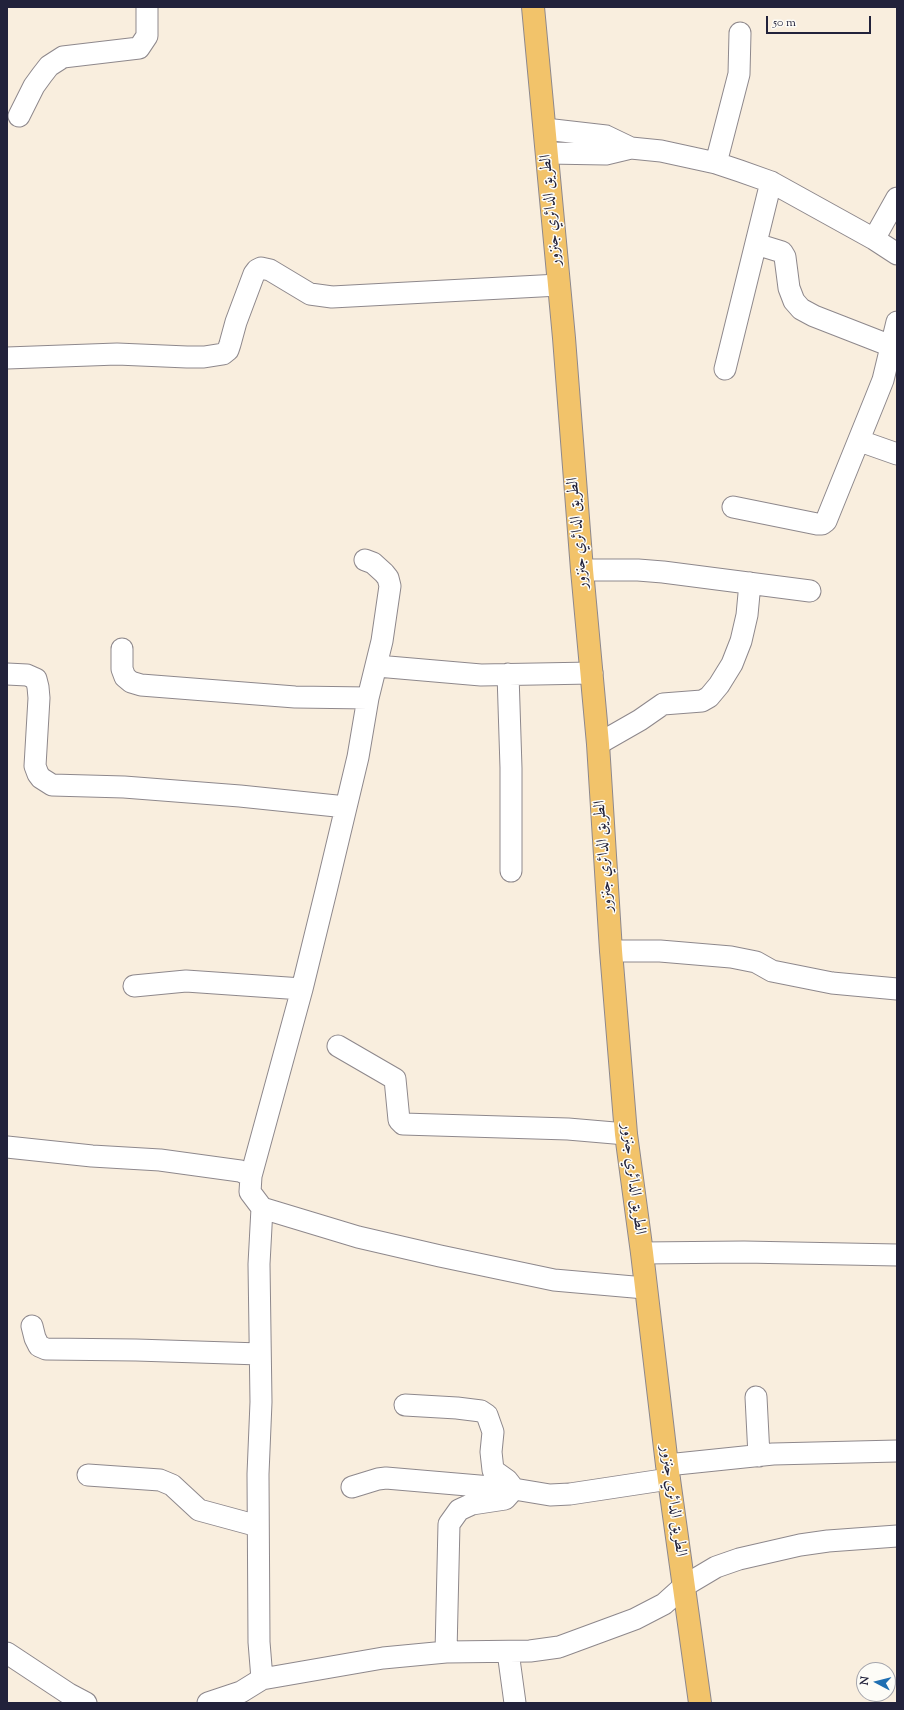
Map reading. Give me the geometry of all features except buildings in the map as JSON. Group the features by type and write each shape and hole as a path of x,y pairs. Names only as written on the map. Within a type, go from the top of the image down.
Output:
{"main road":[{"name":"الطريق الدائري جنزور","path":"533,7 559,285 582,570 598,744 611,951 626,1134 642,1252 645,1288 668,1472 700,1703"}],"street":[{"path":"19,116 38,80 49,66 63,58 139,48 147,36 147,7"},
{"path":"716,163 739,74 740,33"},
{"path":"544,129 606,136 631,148"},
{"path":"547,153 606,154 631,148 661,151 716,163 771,182 874,239 897,254"},
{"path":"725,369 771,182"},
{"path":"874,239 897,198"},
{"path":"756,244 782,252 789,288 794,301 801,309 814,316 891,346"},
{"path":"7,358 117,354 193,357 223,354 228,350 236,322 254,274 261,268 270,270 310,294 326,297 559,285"},
{"path":"733,507 822,524 829,514 860,441 883,380 897,322"},
{"path":"860,441 897,454"},
{"path":"365,560 373,563 388,578 390,586 385,624 377,666 368,698 358,757 302,989 251,1176 250,1192 262,1208 385,1244 554,1280 645,1288"},
{"path":"582,570 657,571 810,591"},
{"path":"598,744 640,720 663,704 702,701 709,698 732,664 741,641 747,616 750,583"},
{"path":"122,648 122,669 125,677 131,682 141,685 287,696 368,698"},
{"path":"377,666 480,675 592,673"},
{"path":"7,674 27,675 36,679 39,698 35,766 41,778 52,785 132,788 240,796 346,807"},
{"path":"508,674 512,871"},
{"path":"611,951 660,951 731,958 756,962 772,971 832,983 897,989"},
{"path":"134,986 186,981 302,989"},
{"path":"338,1046 395,1079 400,1120 405,1125 568,1129 626,1134"},
{"path":"7,1147 92,1156 160,1160 229,1169 251,1176"},
{"path":"262,1208 259,1264 261,1402 258,1474 258,1642 262,1679"},
{"path":"642,1252 897,1255"},
{"path":"32,1326 39,1346 46,1349 260,1354"},
{"path":"756,1397 759,1456"},
{"path":"406,1405 457,1408 481,1411 487,1415 493,1432 493,1470 507,1480 514,1489"},
{"path":"352,1487 386,1478 514,1489 550,1495 570,1494 668,1472 759,1456 897,1451"},
{"path":"88,1475 160,1480 172,1485 199,1510 258,1526"},
{"path":"446,1652 449,1524 459,1510 472,1504 505,1499 514,1489"},
{"path":"208,1703 241,1697 262,1679 383,1658 446,1652 530,1651 559,1647 635,1619 664,1604 684,1586 716,1568 739,1559 763,1552 828,1541 897,1536"},
{"path":"508,1652 515,1703"},
{"path":"7,1653 69,1694 86,1703"}]}
